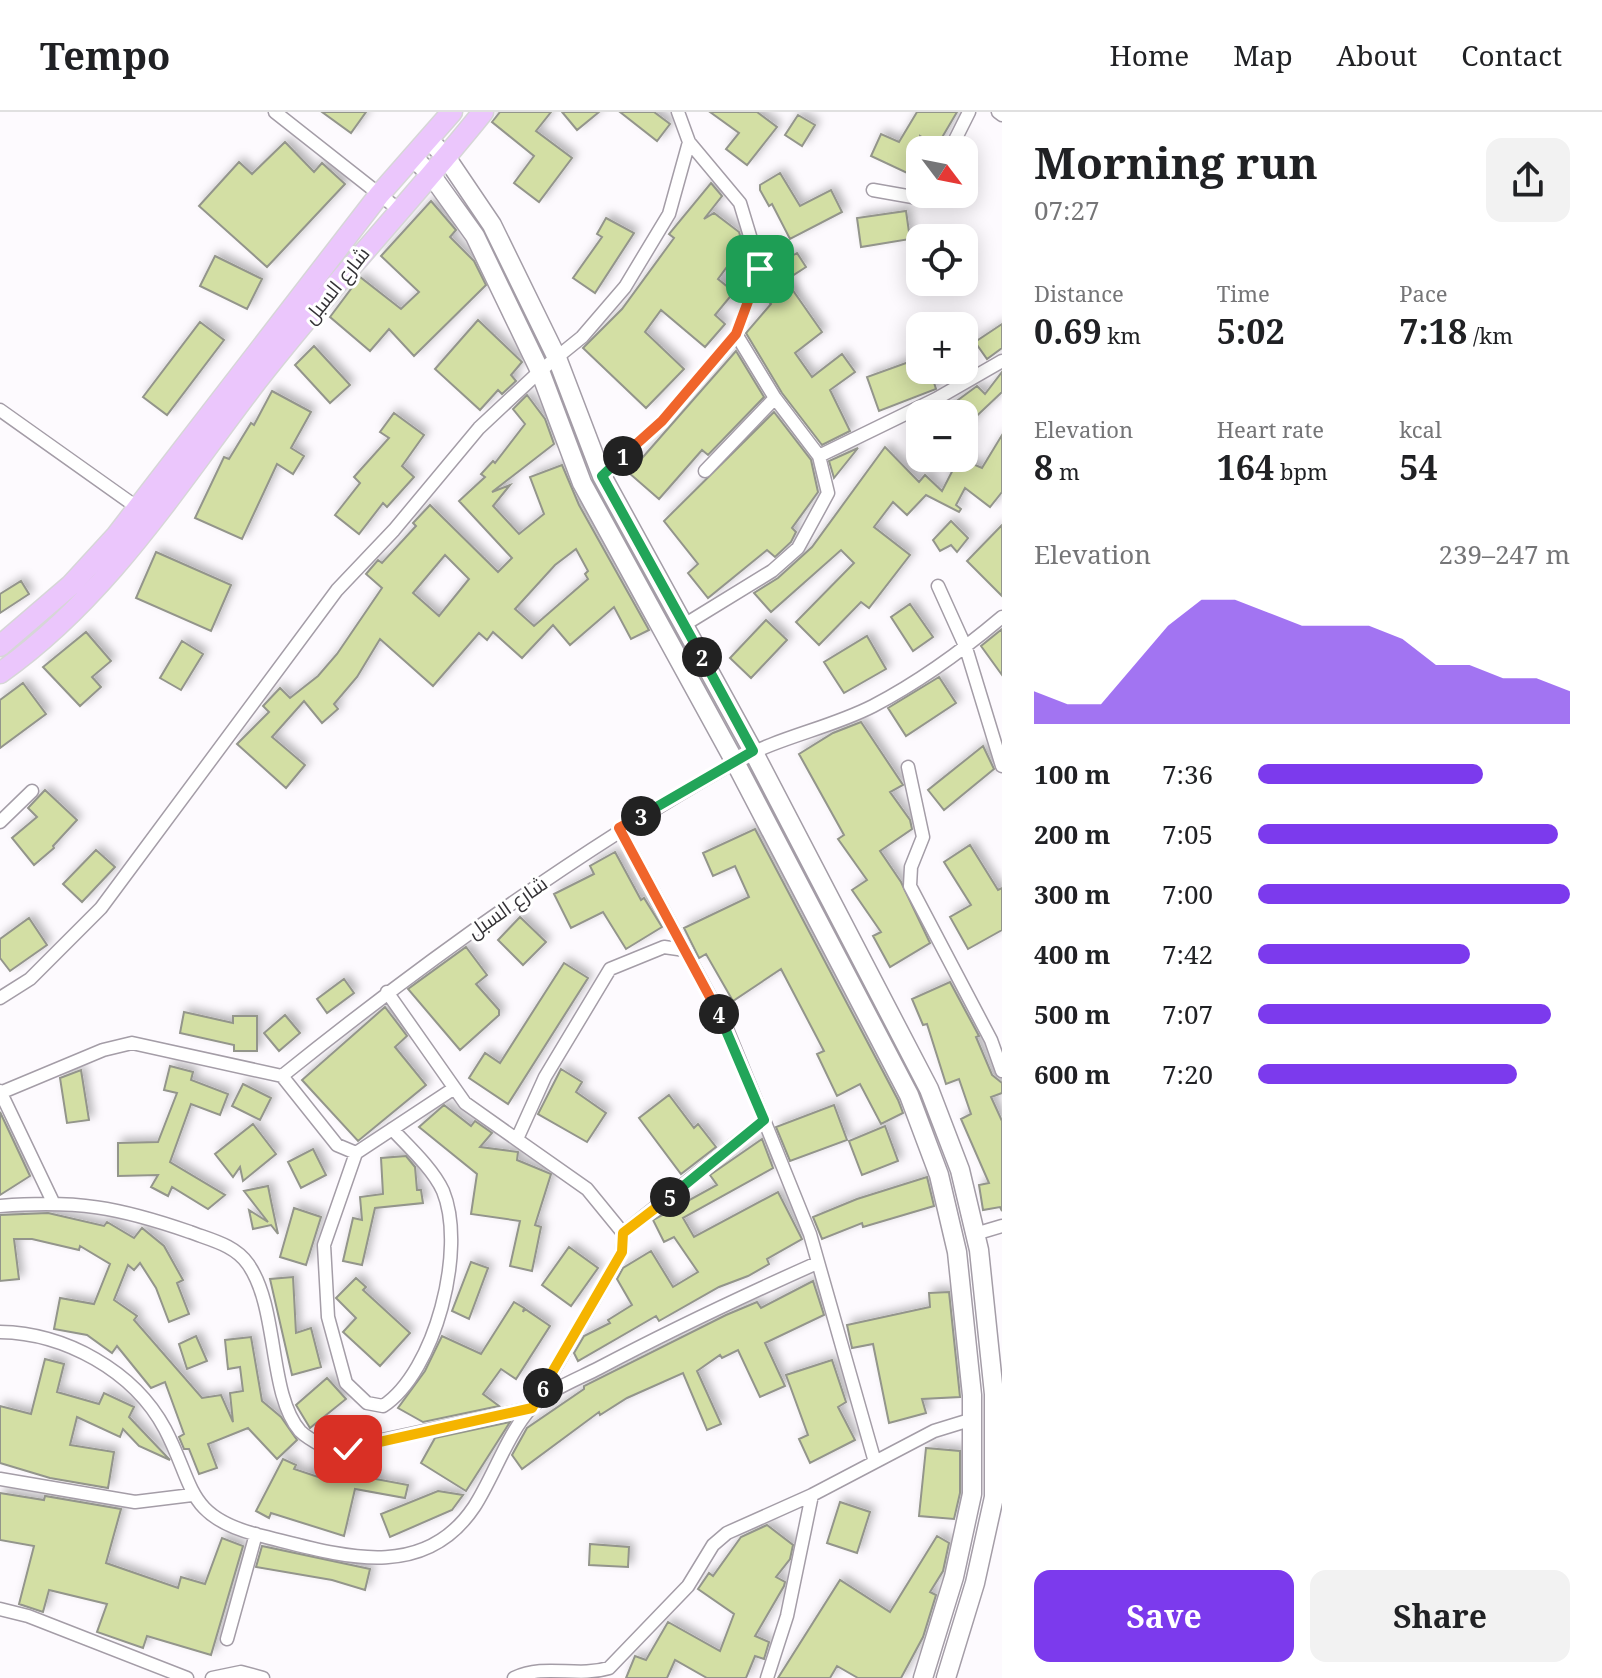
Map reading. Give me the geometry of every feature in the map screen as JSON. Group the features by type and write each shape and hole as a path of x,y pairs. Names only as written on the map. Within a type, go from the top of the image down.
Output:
{"main road":[{"name":"شارع السبل","path":"0,646 71,585 138,508 379,195 452,112"},
{"name":"شارع السبل","path":"0,673 33,650 132,549 257,381 398,209 432,176 483,112"},
{"path":"429,140 446,157 492,225 557,358 602,476 753,751 929,1089 960,1170 975,1234 998,1391 994,1497 975,1583 946,1678"},
{"path":"413,157 432,176 475,236 540,371 582,483 735,762 909,1095 934,1162 957,1252 973,1419 972,1494 954,1577 923,1678"}],"street":[{"path":"275,112 398,209"},
{"path":"602,476 662,421 736,334 760,269 740,203 689,142 678,112"},
{"path":"957,136 969,112"},
{"path":"0,998 30,979 101,908 337,590 394,530 479,428 582,337 625,287 669,214 689,142"},
{"path":"873,190 906,196"},
{"path":"684,625 772,571 798,548 828,493 819,456 775,398 736,334"},
{"path":"819,456 951,392 1002,361"},
{"path":"705,471 775,398"},
{"path":"0,410 138,508"},
{"path":"938,586 966,648 1002,766"},
{"name":"شارع السبل","path":"282,1076 387,992 619,828 753,751 872,706 966,648 1002,617"},
{"path":"908,767 923,837 911,867 910,886 991,1040 1002,1071"},
{"path":"0,822 32,791"},
{"path":"619,828 725,1024 764,1120 810,1234 875,1462"},
{"path":"517,1139 545,1077 610,969 664,947 685,950"},
{"path":"0,1332 58,1344 102,1362 136,1388 164,1427 192,1495 207,1512 231,1528 349,1557 387,1559 418,1552 449,1537 473,1509 622,1252 623,1233 587,1189 465,1103 387,992"},
{"path":"53,1202 0,1092 103,1050 132,1043 282,1076 337,1145 356,1153"},
{"path":"392,1129 442,1191 452,1247 447,1291 425,1351 398,1397 383,1406 367,1403 346,1383 328,1317 324,1245 356,1153 392,1129 453,1089"},
{"path":"623,1233 764,1120"},
{"path":"0,1206 53,1202 133,1212 227,1245 248,1263 262,1296 290,1416 302,1434 331,1451 532,1408 696,1316 817,1263"},
{"path":"975,1234 1002,1226"},
{"path":"514,1678 541,1670 573,1677 593,1677 625,1654 688,1586 713,1545 727,1533 812,1495 934,1431 973,1419"},
{"path":"0,1479 135,1502 192,1495"},
{"path":"767,1678 787,1616 812,1495"},
{"path":"227,1639 256,1534"},
{"path":"0,1609 28,1616 187,1678"},
{"path":"212,1678 241,1672 263,1678"}],"building":[{"path":"322,112 366,112 351,133"},
{"path":"500,112 551,112 536,131 572,158 539,202 514,183 534,156 492,122"},
{"path":"562,112 599,112 577,130"},
{"path":"620,112 654,112 670,124 657,141"},
{"path":"710,112 757,112 777,127 747,165 726,149 739,133"},
{"path":"917,112 957,112 943,136 906,136 906,172 871,156 881,134 899,142"},
{"path":"798,115 815,125 802,146 785,135"},
{"path":"285,142 314,172 322,163 345,184 267,267 199,206 239,162 252,174"},
{"path":"780,173 800,206 831,190 842,212 790,239 772,204 769,206 760,190 760,185"},
{"path":"711,183 722,196 704,219 714,213 739,232 743,245 718,279 734,292 715,315 725,324 705,347 661,310 645,332 684,369 646,408 583,348 622,309 674,238 669,234"},
{"path":"431,201 456,230 450,237 474,261 486,285 414,356 389,329 370,351 330,317 360,277 401,309 419,292 381,256"},
{"path":"906,211 906,240 861,247 857,218"},
{"path":"606,218 634,233 595,293 573,278 602,237 597,234"},
{"path":"797,253 806,267 792,276 783,261"},
{"path":"215,256 262,279 247,309 200,286"},
{"path":"787,282 822,332 795,353 812,377 842,354 855,372 830,390 850,431 822,445 782,393 746,333 771,304 766,298"},
{"path":"478,320 522,362 511,375 516,381 502,394 498,390 480,410 435,369"},
{"path":"200,322 224,340 167,415 143,397"},
{"path":"1002,324 1002,348 987,359 978,346 978,340"},
{"path":"314,346 350,385 330,403 295,365"},
{"path":"736,351 764,397 708,455 702,450 659,499 629,473"},
{"path":"906,363 906,384 934,384 936,389 879,411 867,377"},
{"path":"1002,372 1002,392 978,415 978,400 958,400 977,386 985,394"},
{"path":"272,391 311,412 291,448 304,456 293,474 277,464 242,539 195,518 224,457 229,459 251,423 254,425"},
{"path":"527,395 545,419 554,444 492,492 510,485 493,506 519,534 544,514 530,477 562,465 579,505 649,630 631,639 614,607 570,645 553,625 522,658 493,632 487,640 479,633 433,686 380,639 357,677 334,704 338,709 322,723 304,701 272,737 305,765 286,788 237,744 269,712 263,706 280,688 290,698 318,676 337,654 382,588 366,574 378,560 382,563 416,526 413,523 430,505 498,572 512,558 459,501 485,477 481,474 493,461 495,463 525,424 513,409","holes":["576,549 588,571 585,574 588,579 534,626 515,609 555,565","445,555 469,579 439,616 413,593"]},
{"path":"774,412 811,460 818,492 792,528 796,532 791,542 775,557 767,550 708,598 688,573 698,564 664,521"},
{"path":"394,413 424,435 402,466 414,477 387,507 383,503 359,534 335,515 360,483 354,477 389,438 380,432"},
{"path":"1002,435 1002,492 990,507 965,488 956,505 961,509 959,512 926,495 907,515 893,502 874,527 910,555 869,608 861,602 819,645 796,622 854,563 841,550 771,612 754,593 778,578 812,547 885,447 906,472 919,482 925,475 942,491 952,472 978,472 978,466 982,468"},
{"path":"858,448 834,478 829,461"},
{"path":"951,521 968,538 957,552 951,545 940,551 933,540"},
{"path":"1002,525 1002,596 967,561"},
{"path":"156,552 231,585 211,631 136,598"},
{"path":"21,581 29,594 0,613 0,594"},
{"path":"910,604 933,637 913,651 891,617"},
{"path":"766,620 787,640 751,678 730,658"},
{"path":"1002,629 1002,675 981,646"},
{"path":"86,632 111,661 92,677 101,687 80,706 43,667"},
{"path":"867,636 886,669 844,693 824,662"},
{"path":"182,641 203,654 181,690 160,678"},
{"path":"939,677 956,703 906,736 888,708"},
{"path":"23,683 46,714 0,748 0,700"},
{"path":"861,722 903,785 890,792 910,820 912,829 880,851 901,882 930,943 890,967 873,936 881,932 852,890 867,880 838,839 844,835 799,754 833,733"},
{"path":"983,746 994,769 944,810 928,790"},
{"path":"45,790 77,820 54,848 34,865 12,838 37,817 28,808"},
{"path":"755,829 898,1100 903,1113 881,1124 860,1084 837,1096 817,1054 824,1051 781,969 733,1001 706,954 699,958 684,928 749,897 735,866 713,876 703,853"},
{"path":"970,845 998,890 1002,888 1002,930 968,949 950,917 971,905 944,862"},
{"path":"96,850 115,867 82,902 63,884"},
{"path":"615,852 641,900 644,898 662,927 626,949 603,912 571,928 554,894 594,874 590,866"},
{"path":"520,917 546,942 523,965 498,940"},
{"path":"29,918 47,945 10,971 0,958 0,939"},
{"path":"466,947 487,975 476,984 499,1010 499,1015 460,1050 408,989"},
{"path":"564,963 588,978 508,1104 469,1078 485,1053 500,1063"},
{"path":"344,979 354,993 327,1013 317,999"},
{"path":"950,982 979,1036 976,1037 992,1075 1002,1083 1002,1093 991,1097 1002,1121 1002,1211 1000,1207 983,1210 979,1185 989,1183 961,1119 971,1114 959,1079 946,1084 927,1024 923,1025 912,999"},
{"path":"385,1007 407,1036 395,1047 426,1085 358,1141 302,1080"},
{"path":"184,1012 233,1023 233,1016 257,1016 257,1051 234,1051 234,1045 180,1033"},
{"path":"285,1015 300,1033 279,1051 264,1033"},
{"path":"170,1066 193,1072 191,1080 228,1094 220,1115 191,1104 170,1162 225,1195 208,1209 172,1187 168,1196 151,1187 158,1175 118,1176 118,1143 158,1142 177,1093 164,1090"},
{"path":"561,1069 582,1082 576,1092 606,1113 587,1142 538,1114"},
{"path":"81,1070 89,1120 67,1123 60,1078"},
{"path":"243,1084 271,1098 260,1120 232,1106"},
{"path":"669,1095 694,1128 698,1124 716,1147 681,1174 639,1118"},
{"path":"444,1105 471,1126 475,1121 492,1133 480,1147 518,1152 517,1160 551,1174 535,1225 541,1227 532,1271 510,1266 520,1221 471,1214 477,1174 419,1127"},
{"path":"834,1105 847,1140 790,1161 776,1127"},
{"path":"0,1112 30,1176 0,1195"},
{"path":"253,1124 276,1154 243,1181 240,1167 233,1177 215,1154"},
{"path":"885,1126 898,1161 862,1175 849,1141"},
{"path":"762,1139 773,1168 683,1218 694,1237 778,1192 802,1239 767,1259 769,1264 748,1276 719,1287 659,1321 656,1316 578,1361 574,1353 584,1336 610,1323 608,1320 632,1305 617,1279 623,1268 651,1251 673,1287 698,1272 674,1237 664,1242 653,1220 717,1185 710,1175"},
{"path":"313,1149 326,1175 301,1188 288,1162"},
{"path":"406,1156 415,1167 417,1190 421,1190 423,1203 375,1208 362,1265 343,1261 353,1218 362,1220 360,1197 383,1194 381,1158"},
{"path":"927,1177 934,1206 863,1227 862,1223 822,1239 813,1217 857,1199"},
{"path":"268,1186 278,1234 271,1225 253,1229 249,1210 268,1222 244,1191"},
{"path":"294,1208 321,1217 306,1265 280,1257"},
{"path":"48,1213 104,1226 107,1222 134,1238 142,1228 164,1246 183,1280 177,1283 189,1314 169,1322 156,1288 140,1263 134,1270 128,1265 114,1300 137,1316 134,1320 202,1398 221,1395 233,1422 230,1393 243,1391 240,1367 228,1369 225,1340 251,1337 262,1401 281,1417 297,1440 277,1459 248,1428 208,1444 217,1468 199,1474 189,1449 184,1449 179,1437 184,1434 165,1382 151,1388 117,1346 112,1353 87,1335 54,1329 60,1298 94,1304 110,1264 80,1246 79,1250 32,1239 14,1239 19,1279 0,1281 0,1215"},
{"path":"569,1247 598,1268 571,1306 542,1285"},
{"path":"471,1262 488,1268 469,1319 452,1311"},
{"path":"293,1277 296,1333 311,1328 321,1367 292,1375 270,1279"},
{"path":"356,1278 366,1287 363,1290 410,1333 380,1366 343,1332 356,1318 336,1298"},
{"path":"813,1281 824,1315 765,1343 785,1386 760,1397 738,1350 722,1358 720,1355 697,1371 721,1424 707,1430 683,1373 627,1398 600,1415 599,1412 522,1469 512,1455 527,1428 584,1389 584,1386 726,1315 757,1302 761,1308"},
{"path":"949,1292 960,1397 922,1399 926,1413 889,1423 873,1344 852,1348 847,1325 930,1307 929,1293"},
{"path":"514,1302 524,1308 523,1312 525,1309 550,1326 516,1379 501,1369 483,1394 499,1406 423,1422 398,1408 425,1371 442,1336 481,1354"},
{"path":"196,1336 207,1361 187,1369 179,1344"},
{"path":"45,1359 64,1364 57,1392 99,1404 104,1393 134,1407 129,1417 170,1460 139,1446 123,1429 120,1437 77,1417 70,1445 114,1452 108,1488 50,1478 0,1463 0,1406 31,1414"},
{"path":"832,1360 846,1402 838,1407 855,1440 810,1463 799,1439 808,1435 786,1375"},
{"path":"327,1378 346,1399 310,1428 296,1405"},
{"path":"510,1422 466,1491 421,1463 435,1438"},
{"path":"926,1448 960,1451 960,1493 954,1519 919,1516"},
{"path":"283,1459 296,1465 294,1469 327,1480 331,1460 357,1460 354,1475 408,1485 405,1498 355,1489 344,1536 271,1513 269,1518 256,1511"},
{"path":"438,1491 463,1495 452,1510 390,1537 381,1514"},
{"path":"0,1493 44,1500 45,1496 121,1509 106,1563 178,1588 181,1577 205,1584 222,1538 243,1546 211,1655 147,1636 143,1648 97,1632 107,1604 49,1590 43,1612 19,1604 34,1546 0,1540"},
{"path":"840,1502 870,1512 857,1553 827,1543"},
{"path":"767,1525 793,1545 790,1559 776,1577 785,1582 784,1586 755,1636 769,1642 764,1659 755,1656 746,1678 707,1678 675,1660 667,1678 626,1678 635,1656 646,1660 668,1622 720,1651 734,1614 698,1589 709,1573 713,1576 741,1537"},
{"path":"937,1536 949,1543 943,1571 930,1592 936,1595 923,1637 901,1678 858,1678 837,1666 830,1678 778,1678 840,1580 890,1612"},
{"path":"590,1544 629,1547 628,1567 589,1565"},
{"path":"262,1546 370,1569 365,1590 332,1580 256,1567"}],"route":[{"path":"348,1449 532,1408 622,1252 623,1233 764,1120 725,1024 619,828 753,751 602,476 662,421 736,334 760,269"}]}
